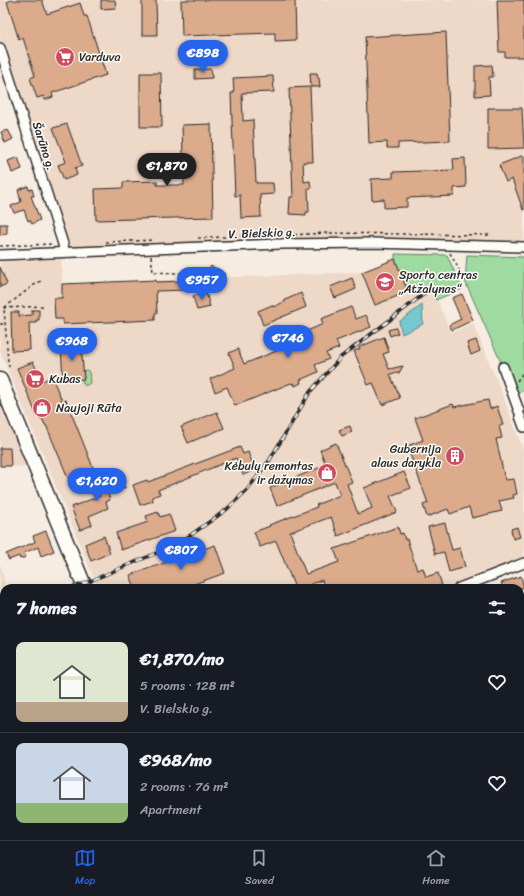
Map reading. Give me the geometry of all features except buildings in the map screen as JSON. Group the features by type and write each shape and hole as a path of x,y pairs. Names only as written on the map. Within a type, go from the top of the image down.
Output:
{"main road":[{"path":"0,380 83,584"}],"street":[{"name":"Šarūno g.","path":"0,48 63,244 64,252"},
{"name":"V. Bielskio g.","path":"0,255 371,242 524,246"},
{"path":"503,367 524,427"},
{"path":"469,584 524,563"}],"path":[{"path":"446,244 466,281"},
{"path":"152,266 153,272 195,274"},
{"path":"4,308 38,282 43,281"},
{"path":"4,308 44,306"},
{"path":"4,308 4,324 9,366"},
{"path":"511,387 524,371"}],"shaded area":[{"path":"0,0 524,0 524,247 417,243 64,252 0,48"},
{"path":"61,259 62,284 362,272 375,305 408,292 431,287 451,333 473,323 524,452 524,561 463,584 96,584 0,351 0,262"},
{"path":"0,405 26,467 0,466"},
{"path":"0,563 5,584 0,584"}],"green space":[{"path":"395,254 447,255 462,289 436,300 430,287 408,292 395,259"},
{"path":"467,255 524,257 524,391 513,392 465,281"},
{"path":"87,370 89,372 90,383 85,386 82,379 84,379 83,371"}],"water":[{"path":"422,305 423,324 402,334 399,322"}],"railway":[{"path":"83,584 178,544 226,510 247,490 269,461 310,392 341,357 424,294"}],"place":[{"name":"Varduva","path":"65,57"},
{"name":"Sporto centras „Atžalynas“","path":"385,282"},
{"name":"Kubas","path":"35,379"},
{"name":"Naujoji Rūta","path":"42,408"},
{"name":"Gubernija alaus darykla","path":"455,456"},
{"name":"Kėbulų remontas ir dažymas","path":"327,473"}]}
